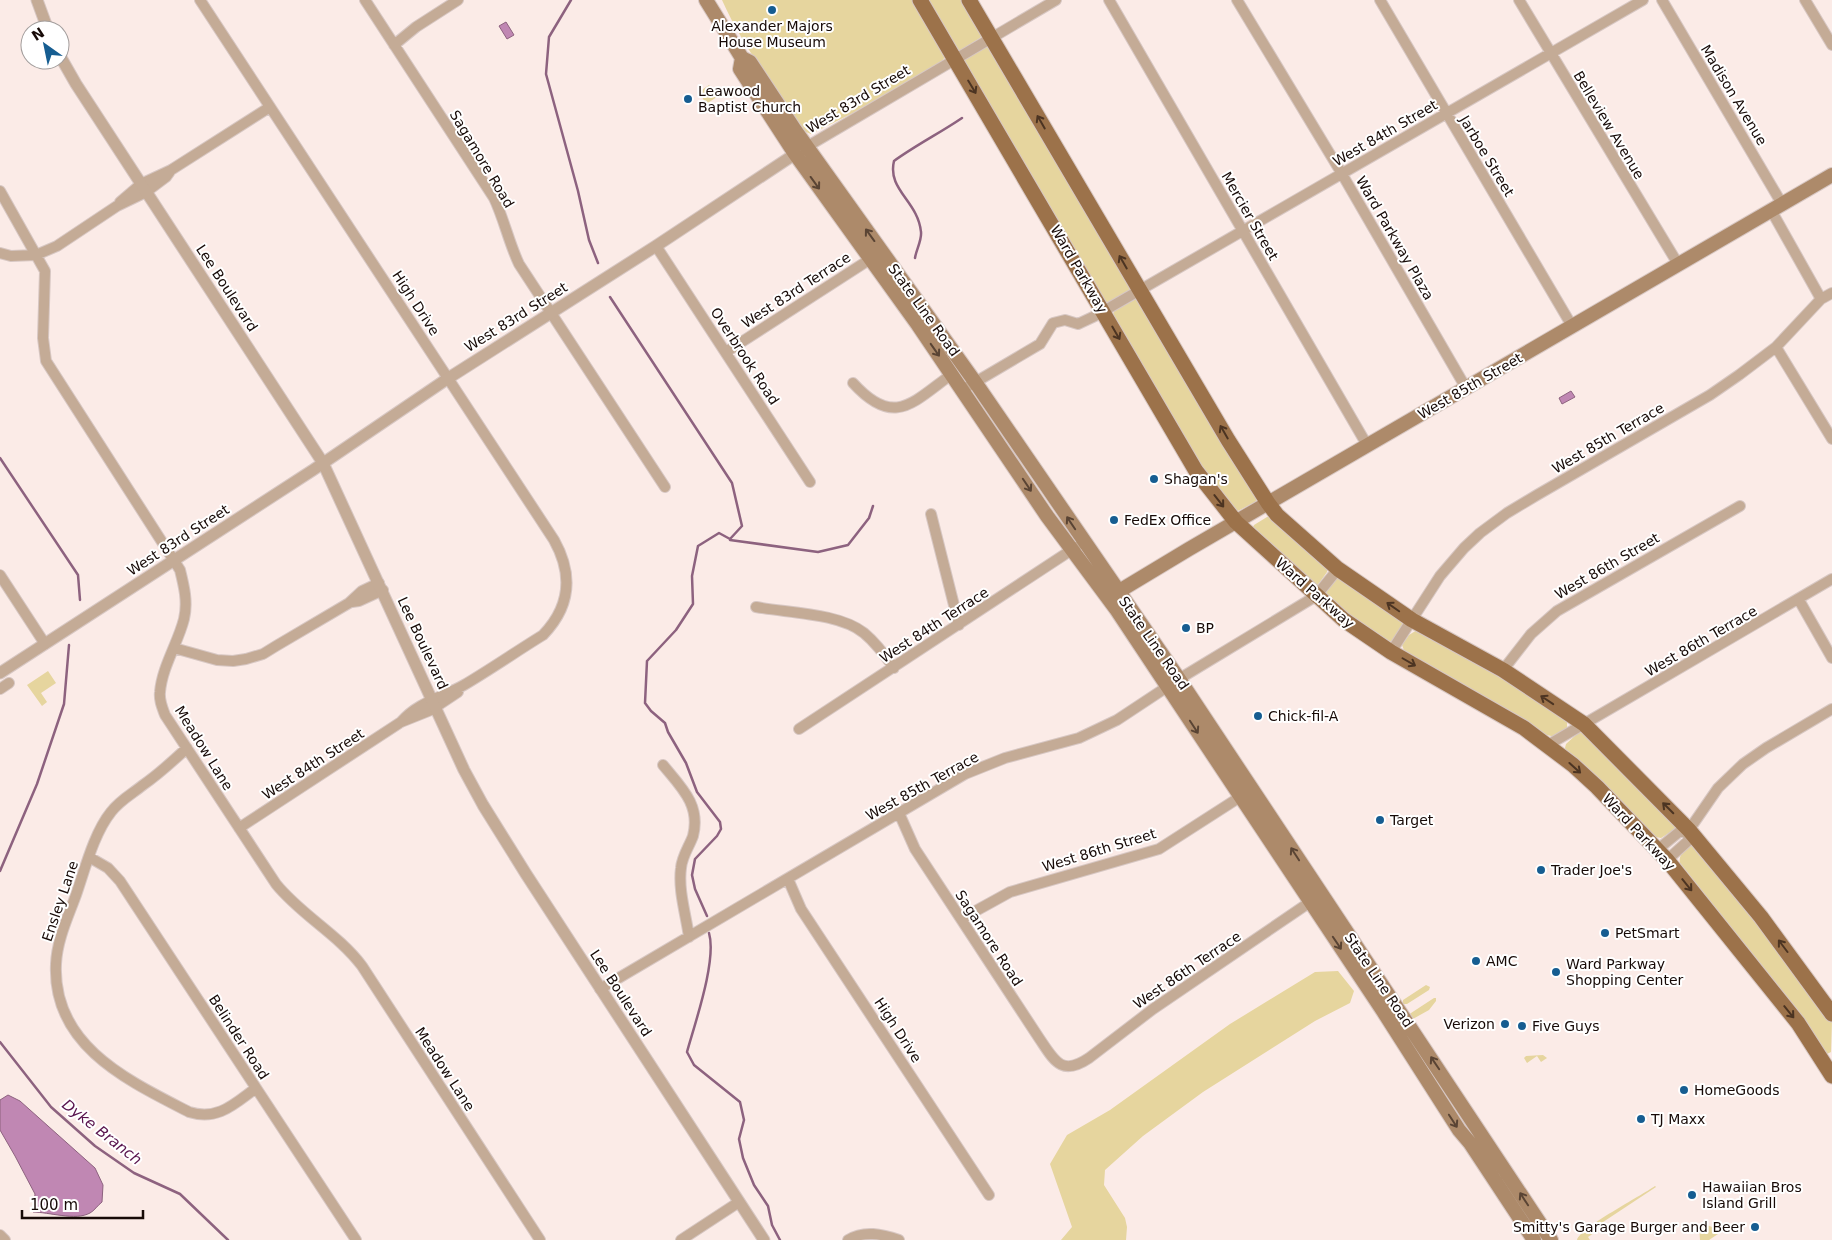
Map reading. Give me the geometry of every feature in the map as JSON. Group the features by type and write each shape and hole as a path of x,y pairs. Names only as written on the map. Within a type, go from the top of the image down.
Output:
{"main road":[{"name":"State Line Road","path":"706,0 742,58 740,69 876,255 975,382 1078,546 1322,894 1450,1084 1551,1240"},
{"name":"Ward Parkway","path":"920,0 1104,311 1196,471 1236,522 1344,620 1391,652 1502,714 1548,746 1597,787 1662,855 1798,1023 1830,1066"},
{"path":"969,0 1228,440 1277,515 1338,569 1412,620 1503,670 1584,724 1689,830 1761,917 1832,1014"},
{"name":"West 85th Street","path":"1113,595 1832,175"},
{"name":"State Line Road","path":"876,255 962,390 1047,516 1078,546"},
{"name":"State Line Road","path":"1174,683 1240,797 1383,1011 1459,1130 1470,1143 1534,1240"}],"street":[{"path":"37,0 44,20"},
{"name":"High Drive","path":"200,0 561,554 567,579 565,595 560,612 548,630"},
{"name":"Sagamore Road","path":"365,0 494,198 501,213 513,252 550,313 665,487"},
{"path":"394,45 416,27 458,0"},
{"name":"West 83rd Street","path":"0,673 323,463 447,379 801,151 1056,0"},
{"name":"Mercier Street","path":"1109,0 1367,445"},
{"name":"Ward Parkway Plaza","path":"1236,0 1342,174 1466,388"},
{"name":"Jarboe Street","path":"1380,0 1572,326"},
{"name":"Belleview Avenue","path":"1519,0 1678,264"},
{"name":"West 84th Street","path":"1104,311 1643,0"},
{"name":"Madison Avenue","path":"1662,0 1776,207 1821,299"},
{"path":"1805,0 1828,30 1832,45"},
{"name":"Lee Boulevard","path":"68,70 323,463 464,770 483,806 600,990 764,1240"},
{"path":"0,253 11,256 36,255 57,246 116,206 123,198 144,188 270,107"},
{"name":"Meadow Lane","path":"0,191 45,271 42,338 46,361 180,570 186,591 186,605 184,618 160,692 160,702 165,715 282,892 353,954 540,1240"},
{"name":"Overbrook Road","path":"656,246 810,482"},
{"name":"West 83rd Terrace","path":"726,352 876,255"},
{"name":"West 85th Terrace","path":"1391,652 1440,576 1464,548 1507,513 1710,395 1739,376 1776,347 1821,299 1832,293"},
{"path":"962,390 1040,344 1054,323 1065,320 1078,324 1104,311"},
{"path":"1776,347 1832,439"},
{"path":"853,383 878,405 890,409 899,408 918,399 952,374"},
{"name":"West 86th Street","path":"1503,670 1531,634 1557,611 1740,506"},
{"path":"931,514 959,625"},
{"name":"West 84th Terrace","path":"799,730 1078,546"},
{"name":"West 85th Terrace","path":"600,990 788,878 982,766 1079,738 1123,716 1316,596 1338,569"},
{"path":"0,575 44,644"},
{"name":"West 86th Terrace","path":"1548,746 1832,579"},
{"path":"174,648 217,660 233,661 246,659 262,654 349,603 359,601 381,586"},
{"path":"1799,600 1832,658"},
{"path":"756,607 834,619 850,624 864,632 877,644 894,668"},
{"name":"West 84th Street","path":"239,828 401,722 411,713 434,703 543,635 548,630"},
{"path":"1662,855 1688,841 1689,830 1718,788 1743,764 1766,748 1832,709"},
{"name":"Ensley Lane","path":"187,748 161,772 116,806 106,818 89,857 61,937 56,964 56,983 61,1004 78,1036 98,1058 130,1082 199,1116 217,1114 256,1088"},
{"path":"663,765 684,792 694,810 695,822 692,837 680,870 690,937"},
{"name":"West 86th Street","path":"961,919 1010,892 1159,849 1240,797"},
{"name":"Sagamore Road","path":"899,813 915,849 1052,1057 1058,1063 1069,1067"},
{"path":"1662,855 1679,832 1689,830"},
{"name":"Belinder Road","path":"89,857 108,868 120,881 356,1240"},
{"name":"High Drive","path":"788,878 801,909 989,1195"},
{"name":"West 86th Terrace","path":"1069,1067 1078,1066 1153,1009 1322,894"},
{"path":"681,1240 739,1202"},
{"path":"848,1240 860,1234 874,1234 898,1240"},
{"path":"0,1235 5,1240"}],"shaded area":[{"path":"722,0 913,0 945,57 942,61 853,113 811,134 800,126 758,64"},
{"path":"925,0 962,0 982,36 961,50 957,50"},
{"path":"506,22 514,35 507,39 499,26"},
{"path":"986,47 989,48 1131,289 1110,302 1105,302 964,60"},
{"path":"709,85 717,97 706,104 699,92"},
{"path":"1136,299 1257,499 1255,502 1236,512 1214,485 1199,462 1113,315 1114,311"},
{"path":"1571,391 1575,397 1562,404 1559,398"},
{"path":"1267,517 1272,517 1327,567 1327,572 1317,586 1252,529 1254,525"},
{"path":"1337,579 1342,579 1401,621 1403,626 1393,641 1388,642 1330,601 1326,592"},
{"path":"1417,630 1534,697 1567,721 1567,730 1555,737 1543,734 1405,653 1402,645 1409,635"},
{"path":"48,671 56,683 41,693 47,702 42,706 27,685"},
{"path":"1578,733 1583,733 1675,825 1675,829 1661,838 1650,833 1566,751 1566,744"},
{"path":"1691,845 1697,846 1753,916 1832,1022 1831,1052 1827,1054 1822,1052 1777,986 1680,863 1681,855"},
{"path":"1338,971 1354,991 1350,1003 1315,1021 1203,1092 1143,1136 1105,1170 1104,1185 1125,1218 1127,1227 1126,1240 1061,1240 1072,1227 1050,1164 1067,1135 1110,1110 1230,1024 1315,972"},
{"path":"1426,985 1430,987 1429,990 1407,1004 1403,1004 1403,1000"},
{"path":"1436,998 1436,1001 1429,1010 1411,1020 1409,1015 1411,1013"},
{"path":"1543,1055 1547,1058 1541,1062 1537,1056 1527,1063 1524,1058 1526,1056"},
{"path":"8,1095 20,1101 95,1168 103,1185 102,1202 92,1212 77,1216 62,1216 33,1212 35,1194 0,1130 0,1100"},
{"path":"1655,1186 1591,1230 1594,1233 1588,1237 1590,1240 1577,1240 1589,1227"},
{"path":"1702,1223 1712,1227 1718,1234 1709,1240 1700,1240 1699,1225"}],"waterway":[{"path":"571,0 549,37 546,74 578,191 589,240 598,263"},
{"path":"915,258 921,235 919,221 895,180 893,171 894,161 962,118"},
{"path":"610,297 732,483 742,526 730,539 719,533 698,546 692,576 693,604 676,630 647,661 645,703 665,723 668,732 686,763 697,792 720,822 721,829 717,836 695,859 692,875 695,889 707,916"},
{"path":"0,458 78,575 80,600"},
{"path":"730,540 818,552 848,545 869,518 873,506"},
{"path":"0,871 37,784 64,704 69,645"},
{"path":"709,933 711,945 708,975 687,1052 694,1065 740,1102 744,1120 739,1139 743,1158 754,1185 768,1206 772,1225 780,1240"},
{"name":"Dyke Branch","path":"0,1042 51,1107 95,1146 134,1173 180,1194 228,1240"}],"place":[{"name":"Alexander Majors House Museum","path":"772,10"},
{"name":"Leawood Baptist Church","path":"688,99"},
{"name":"Shagan's","path":"1154,479"},
{"name":"FedEx Office","path":"1114,520"},
{"name":"BP","path":"1186,628"},
{"name":"Chick-fil-A","path":"1258,716"},
{"name":"Target","path":"1380,820"},
{"name":"Trader Joe's","path":"1541,870"},
{"name":"PetSmart","path":"1605,933"},
{"name":"AMC","path":"1476,961"},
{"name":"Ward Parkway Shopping Center","path":"1556,972"},
{"name":"Verizon","path":"1505,1024"},
{"name":"Five Guys","path":"1522,1026"},
{"name":"HomeGoods","path":"1684,1090"},
{"name":"TJ Maxx","path":"1641,1119"},
{"name":"Hawaiian Bros Island Grill","path":"1692,1195"},
{"name":"Smitty's Garage Burger and Beer","path":"1755,1227"}]}
